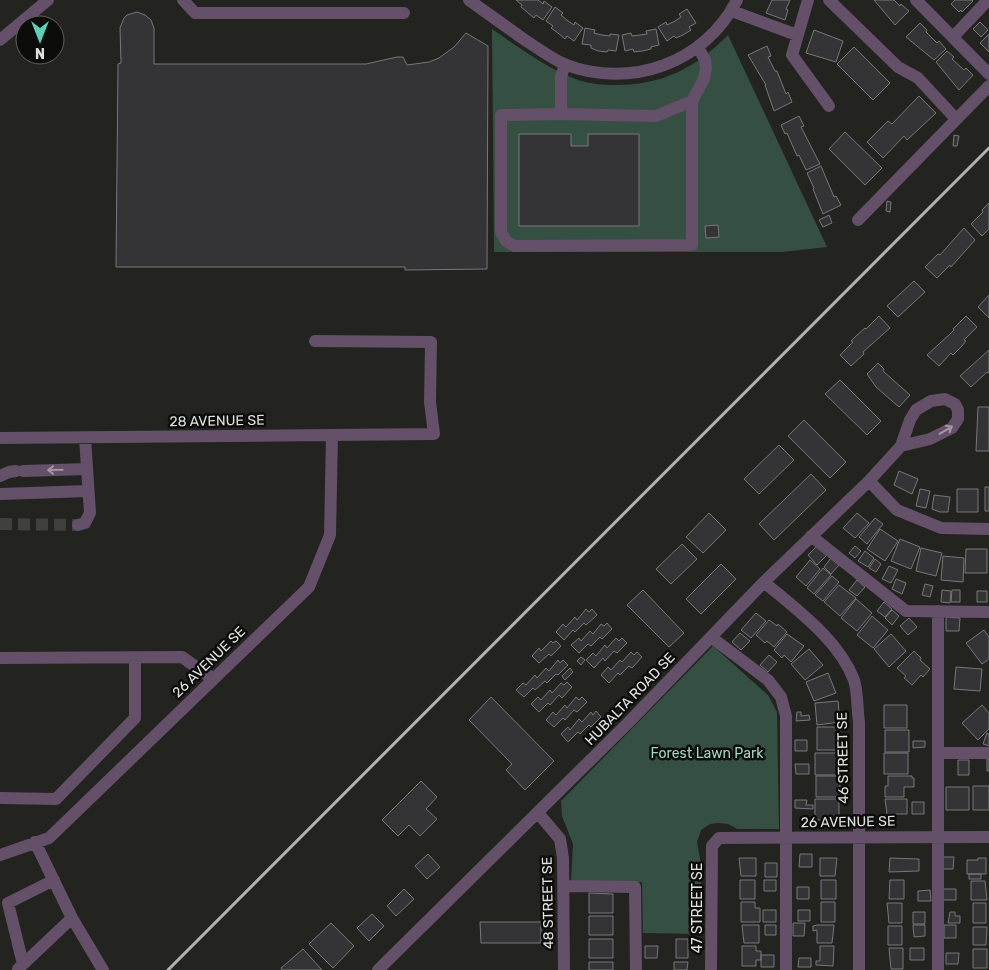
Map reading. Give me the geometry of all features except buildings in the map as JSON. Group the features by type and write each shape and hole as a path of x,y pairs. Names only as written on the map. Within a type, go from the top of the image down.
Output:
{"street":[{"path":"1,39 48,0"},
{"path":"183,0 195,13 404,13"},
{"path":"469,0 547,55 565,64 590,71 615,74 639,72 661,67 679,60 698,47 718,29 734,5 797,36"},
{"path":"808,0 792,55 829,106"},
{"path":"829,0 898,67 918,78 956,119"},
{"path":"916,0 989,74"},
{"path":"953,37 988,0"},
{"path":"692,101 656,116 501,115 501,232 506,241 514,246 692,245 692,101 700,88 706,68 705,60 698,47"},
{"path":"561,114 560,77 565,64"},
{"path":"858,220 989,86"},
{"name":"28 AVENUE SE","path":"0,438 434,434 430,402 431,342 315,341"},
{"name":"HUBALTA ROAD SE","path":"378,970 538,813 764,582 869,481 900,446 916,410 931,401 945,399 955,404 958,410 958,419 952,428 930,438 900,446"},
{"name":"26 AVENUE SE","path":"2,852 49,838 308,587 330,535 332,435"},
{"path":"78,525 85,523 90,514 85,438"},
{"path":"0,476 9,472 20,471 87,469"},
{"path":"869,481 897,510 915,518 941,528 989,529"},
{"path":"2,494 88,491"},
{"path":"811,536 906,611 989,612"},
{"name":"46 STREET SE","path":"764,582 816,627 842,657 855,682 859,722 859,970"},
{"path":"938,612 938,970"},
{"path":"711,637 768,680 781,697 786,716 786,970"},
{"path":"0,658 182,657 213,679"},
{"path":"0,798 56,799 135,718 135,658"},
{"path":"938,753 989,753"},
{"name":"48 STREET SE","path":"538,813 560,839 564,886 564,970"},
{"name":"26 AVENUE SE","path":"712,846 719,838 989,837"},
{"path":"36,842 72,918 103,970"},
{"name":"47 STREET SE","path":"711,970 712,846"},
{"path":"0,914 8,903 54,880"},
{"path":"564,886 635,887 636,970"},
{"path":"8,903 20,967"},
{"path":"20,967 72,918"}],"green space":[{"path":"492,29 555,70 578,80 611,85 648,82 663,78 691,65 716,47 728,35 827,247 782,252 494,252"},
{"name":"Forest Lawn Park","path":"713,646 768,695 777,712 779,829 737,829 728,824 718,823 710,824 701,830 697,842 701,864 701,934 643,933 642,882 571,881 573,844 562,816 561,801"}],"tunnel":[{"path":"0,524 78,525"}],"railway":[{"path":"168,970 989,148"}]}
